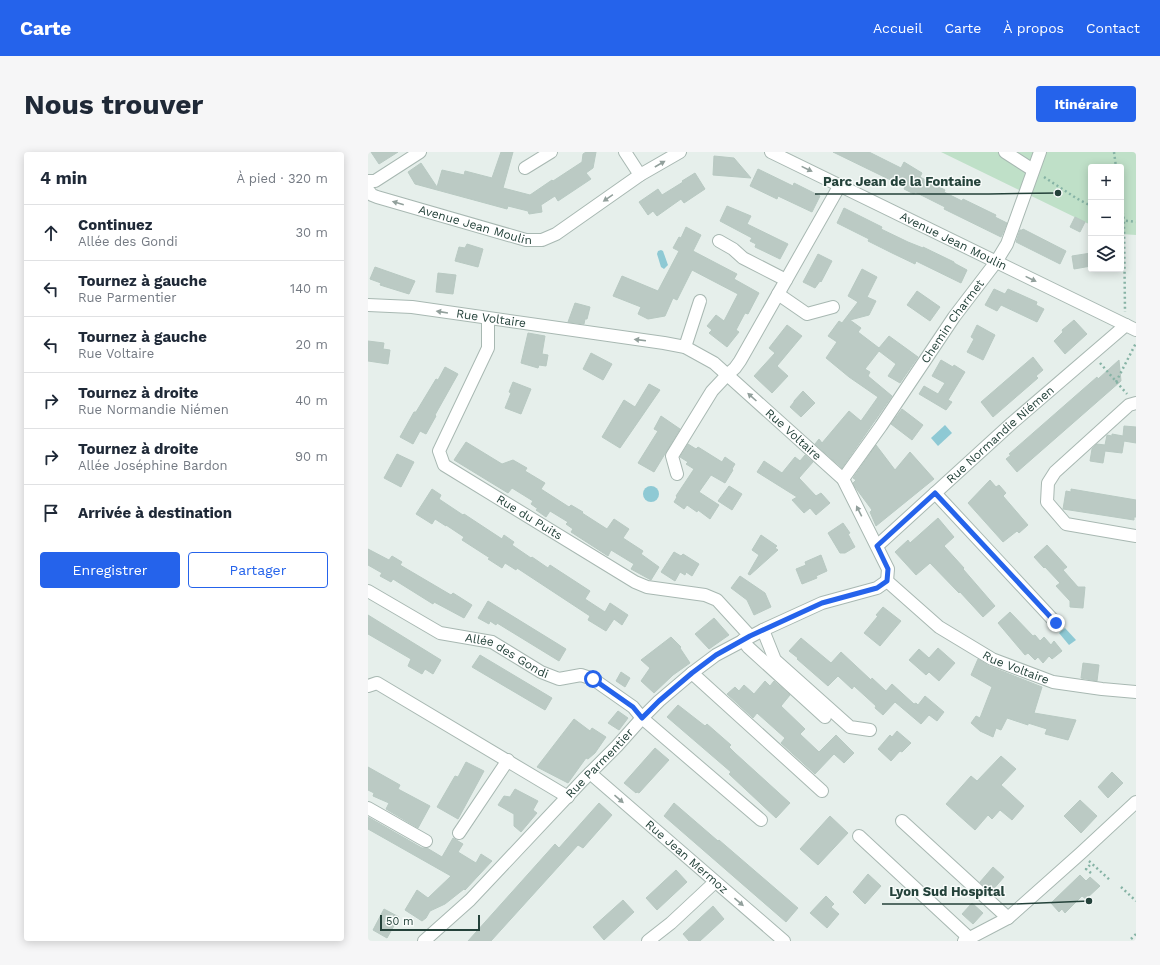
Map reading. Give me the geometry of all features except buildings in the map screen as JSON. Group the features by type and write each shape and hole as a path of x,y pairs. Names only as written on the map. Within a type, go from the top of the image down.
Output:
{"street":[{"path":"368,181 375,181 420,152"},
{"path":"525,168 550,152"},
{"path":"625,152 640,175"},
{"name":"Avenue Jean Moulin","path":"369,194 526,240 542,240 556,234 640,175 680,152"},
{"name":"Avenue Jean Moulin","path":"771,152 1131,328"},
{"path":"1005,152 1033,170"},
{"name":"Chemin Charmet","path":"843,479 881,426 954,317 996,262 1009,239 1040,152"},
{"path":"677,474 672,456 712,391 740,361 840,185"},
{"path":"719,241 733,249 743,258 786,280"},
{"path":"778,294 807,314 833,307"},
{"path":"685,347 700,301"},
{"name":"Rue Voltaire","path":"368,305 412,308 685,347 714,363 843,479 888,569 887,581 939,627 992,659 1053,682 1136,692"},
{"name":"Rue du Puits","path":"488,319 488,348 439,451 444,465 635,582 648,587 705,595 717,600 747,638 748,647 825,717"},
{"name":"Rue Normandie Niémen","path":"877,546 1012,423 1092,354 1131,328"},
{"path":"1136,403 1129,405 1055,472 1048,483 1047,502 1066,524 1136,536"},
{"path":"935,493 1056,623"},
{"name":"Rue Parmentier","path":"424,941 470,900 659,701 692,673 716,655 763,630 822,603 877,588 887,581"},
{"name":"Allée des Gondi","path":"368,591 440,633 492,642 541,672 559,679 581,675 593,679 633,707 642,718 761,820"},
{"path":"763,630 774,660 850,727 870,730"},
{"path":"692,673 822,791"},
{"path":"368,686 377,683 568,797"},
{"path":"459,833 508,760"},
{"name":"Rue Jean Mermoz","path":"590,773 784,941"},
{"path":"859,836 967,940 1008,918 1082,853 1136,802"},
{"path":"368,808 426,841"},
{"path":"902,821 1008,918"},
{"path":"648,941 671,923 715,882"}],"path":[{"path":"1114,152 1116,164"},
{"path":"1033,170 1088,204"},
{"path":"1124,220 1136,222"},
{"path":"1123,236 1131,328"},
{"path":"1116,382 1136,343"},
{"path":"1092,354 1136,403"},
{"path":"1091,873 1086,869 1092,863 1111,881"},
{"path":"1121,887 1136,901"},
{"path":"1131,939 1136,934"}],"green space":[{"path":"941,152 1136,152 1136,235 1124,234 1124,164 1088,164 1088,224"}],"water":[{"path":"658,251 663,251 668,265 664,269 661,267 657,254"},
{"path":"945,425 952,433 938,446 931,438"},
{"path":"651,486 657,488 659,494 657,500 651,502 645,500 643,494 645,488"},
{"path":"1065,628 1076,640 1069,645 1059,633"}],"place":[{"name":"Parc Jean de la Fontaine","path":"1058,193"},
{"name":"Lyon Sud Hospital","path":"1089,901"}],"route":[{"path":"593,679 633,707 642,718 659,701 716,655 750,636 822,603 877,588 887,581 888,569 877,546 935,493 1056,623"}]}
